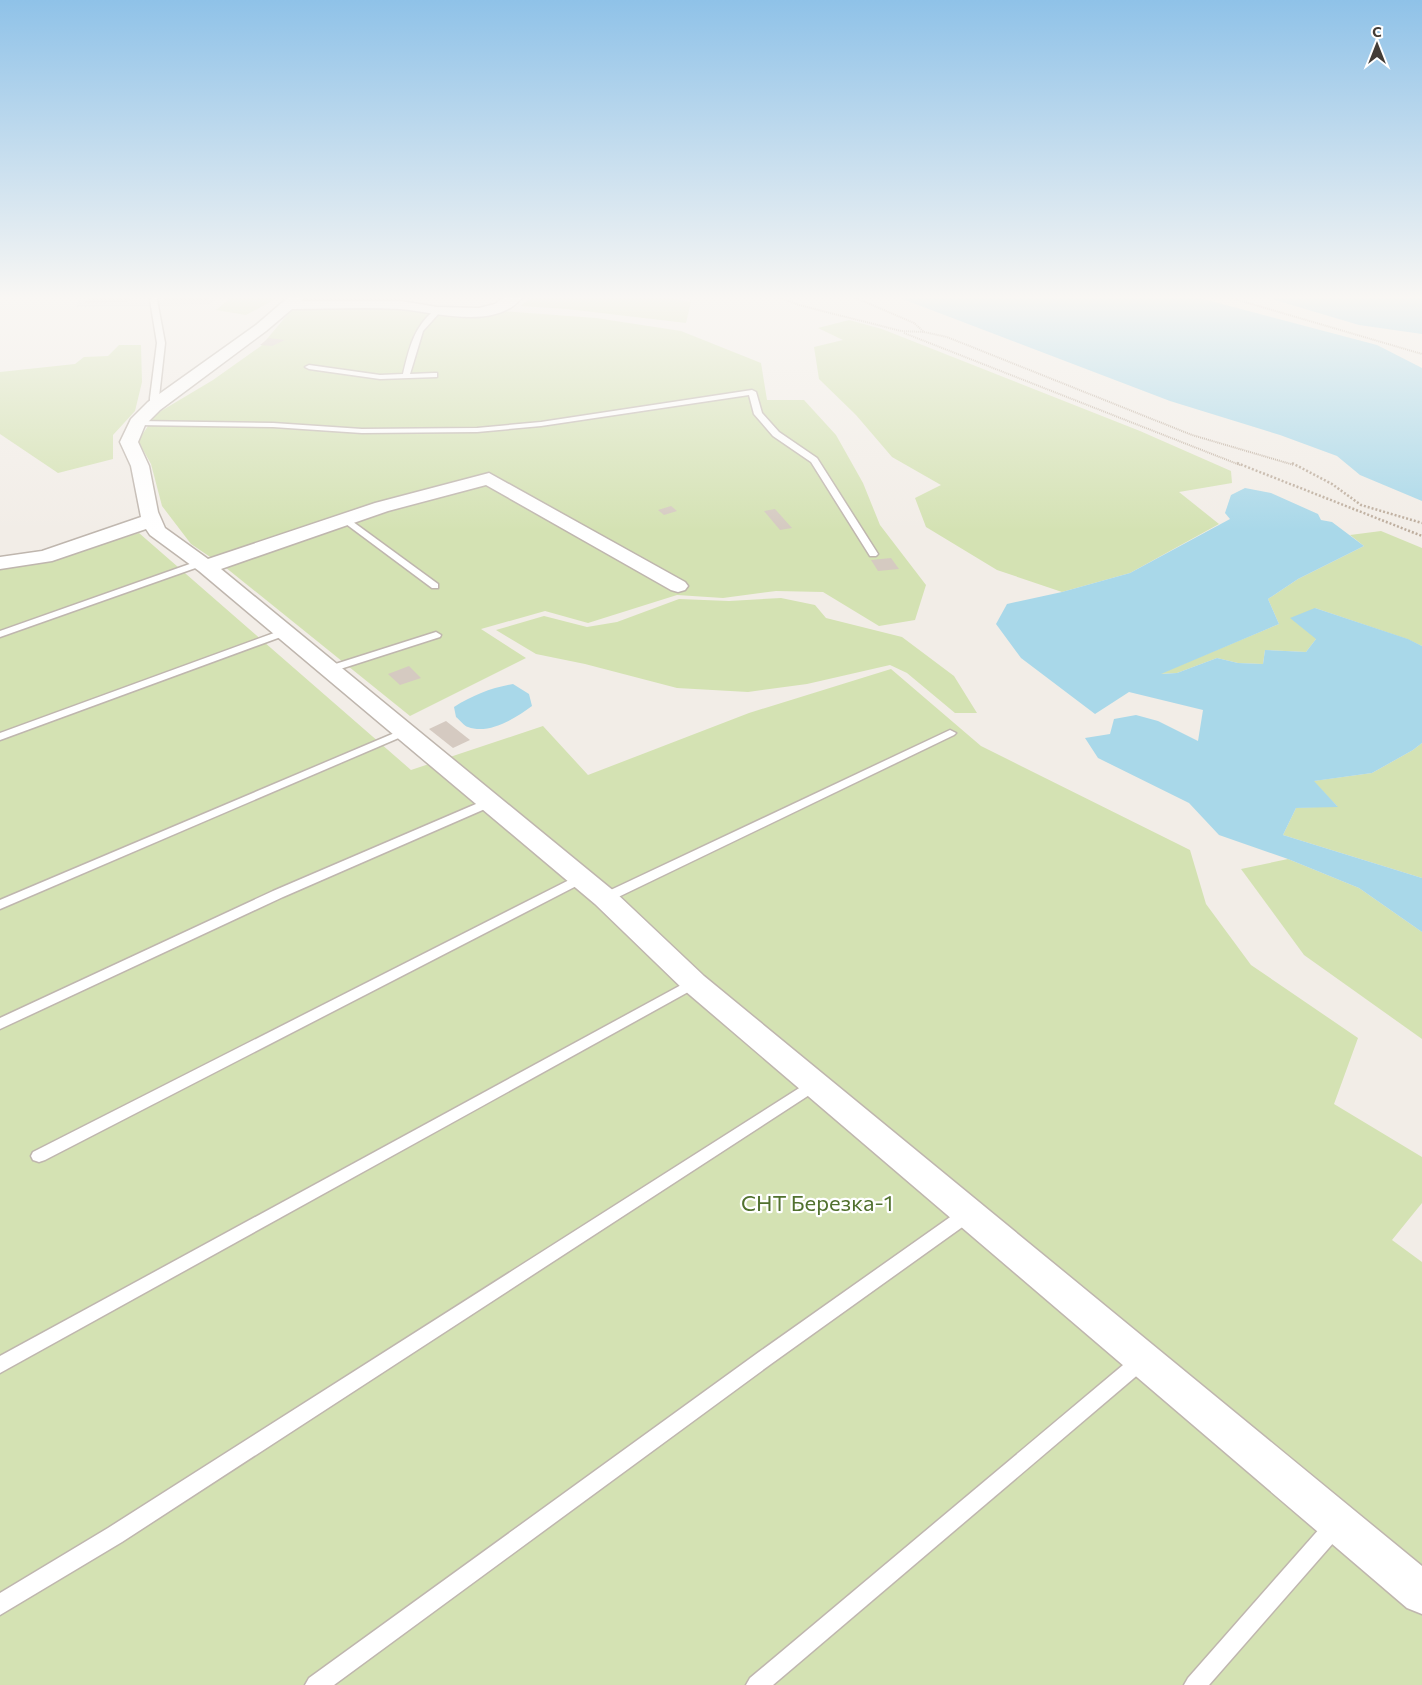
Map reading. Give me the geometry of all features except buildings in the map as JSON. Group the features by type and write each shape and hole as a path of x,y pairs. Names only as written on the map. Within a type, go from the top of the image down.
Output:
{"street":[{"path":"199,374 145,414 129,442 140,466 148,512 158,531 204,565 581,878 694,983 1422,1593"},
{"path":"204,565 414,497 488,479 678,586"},
{"path":"0,563 45,557 152,520"}],"lane":[{"path":"155,374 145,414 362,431 477,430 541,424 752,392 758,414 776,434 814,460 873,554"},
{"path":"356,374 380,377 434,376"},
{"path":"345,519 434,586"},
{"path":"0,634 204,565"},
{"path":"0,737 285,632"},
{"path":"330,669 436,635"},
{"path":"0,905 404,732"},
{"path":"604,898 950,733"},
{"path":"0,1024 278,894 490,802"},
{"path":"39,1156 581,878"},
{"path":"0,1365 694,983"},
{"path":"0,1605 115,1534 815,1084"},
{"path":"316,1685 765,1358 969,1213"},
{"path":"757,1685 1144,1359"},
{"path":"1195,1685 1338,1522"}],"path":[{"path":"1004,374 1422,536"},
{"path":"1037,374 1192,435 1249,453 1286,461 1332,484 1361,505 1422,523"}],"green space":[{"path":"0,374 142,374 142,382 135,411 113,435 113,459 58,473 0,434"},
{"path":"222,374 763,374 767,400 804,400 836,435 863,483 880,525 926,585 915,620 879,626 823,592 776,591 723,598 677,595 588,623 545,611 481,629 526,658 410,716 225,567 191,544 162,506 151,464 138,441 156,414"},
{"path":"818,374 995,374 1140,431 1231,471 1232,483 1179,492 1219,524 1130,573 1062,592 997,570 926,527 915,498 941,485 892,457 856,415 819,379"},
{"path":"1381,531 1422,548 1422,646 1407,639 1315,608 1316,639 1306,652 1265,650 1263,664 1238,663 1217,658 1177,673 1159,674 1279,624 1268,599 1298,579 1364,546 1350,535"},
{"name":"СНТ Березка-1","path":"139,533 411,770 543,726 588,775 749,713 891,669 981,746 1190,850 1206,904 1251,965 1358,1038 1334,1104 1422,1157 1422,1203 1392,1240 1422,1262 1422,1685 0,1685 0,569 47,561"},
{"path":"781,598 815,605 826,618 902,637 954,676 977,713 955,713 907,673 890,665 807,684 748,692 677,688 585,664 536,654 496,630 544,616 587,627 617,622 679,599 729,601"},
{"path":"1422,743 1422,878 1283,835 1296,808 1337,806 1313,781 1372,773"},
{"path":"1288,859 1359,888 1422,932 1422,1039 1304,955 1241,869"}],"water":[{"path":"1098,374 1422,374 1422,501 1360,475 1337,456 1280,435 1170,401"},
{"path":"1245,488 1271,493 1318,514 1321,520 1332,522 1364,546 1298,579 1268,599 1279,624 1161,674 1177,673 1217,658 1238,663 1263,664 1265,650 1306,652 1316,639 1290,618 1315,608 1408,639 1422,646 1422,743 1372,773 1314,781 1338,807 1296,808 1283,835 1422,878 1422,932 1359,888 1288,859 1219,835 1189,803 1098,758 1085,738 1110,734 1114,719 1136,715 1158,721 1198,741 1203,710 1129,692 1095,714 1021,658 996,624 1007,604 1062,592 1130,573 1230,519 1225,513 1231,495"},
{"path":"513,684 529,694 532,706 518,715 502,724 485,729 466,726 456,717 454,707 482,692"}]}
